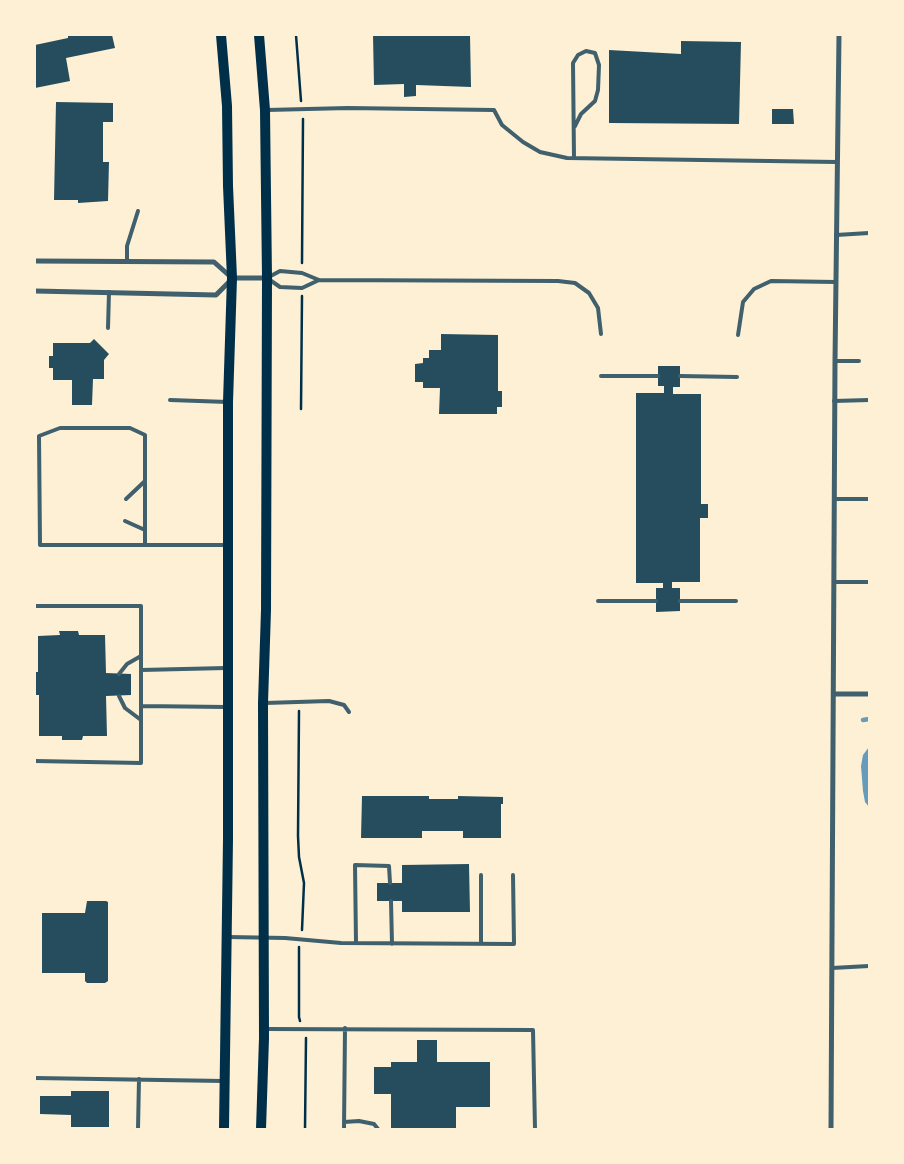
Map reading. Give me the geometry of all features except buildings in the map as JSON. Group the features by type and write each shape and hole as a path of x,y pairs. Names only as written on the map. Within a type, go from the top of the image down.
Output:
{"main road":[{"path":"221,35 227,106 232,278 228,402 227,937 224,1129"},
{"path":"259,35 265,110 267,278 266,601 263,703 264,1029 261,1129"}],"street":[{"path":"831,1129 834,361 839,35"},
{"path":"35,260 214,262 232,278 267,278"},
{"path":"35,291 216,295 232,278"},
{"path":"834,694 869,694"}],"lane":[{"path":"574,158 573,63 578,54 586,51 595,54 599,65 598,90 595,101 581,114 575,126"},
{"path":"265,110 348,108 494,110 502,125 523,142 540,152 574,158 837,162"},
{"path":"127,261 128,246 138,211"},
{"path":"836,235 869,233"},
{"path":"319,280 302,288 280,287 267,278 280,270 302,273 319,280 558,281 575,283 589,292 598,308 601,334"},
{"path":"738,335 742,302 754,289 771,281 836,282"},
{"path":"108,328 109,292"},
{"path":"834,361 859,361"},
{"path":"601,376 658,376"},
{"path":"680,376 737,377"},
{"path":"170,400 228,402"},
{"path":"834,401 869,400"},
{"path":"145,545 144,435 130,428 60,428 39,436 40,545 145,545 227,544"},
{"path":"126,500 145,481"},
{"path":"834,499 869,498"},
{"path":"126,521 145,530"},
{"path":"834,582 869,582"},
{"path":"598,601 656,601"},
{"path":"680,601 736,601"},
{"path":"35,606 141,606 141,763 35,761"},
{"path":"119,674 127,664 141,656"},
{"path":"141,670 228,668"},
{"path":"119,696 125,708 141,720"},
{"path":"263,703 329,702 344,705 349,712"},
{"path":"141,706 228,707"},
{"path":"356,943 355,865 389,866 390,883"},
{"path":"481,875 481,944"},
{"path":"227,937 263,936 392,944 514,944 513,875"},
{"path":"391,901 392,944"},
{"path":"832,968 869,966"},
{"path":"344,1129 345,1028"},
{"path":"264,1029 533,1030 535,1129"},
{"path":"35,1078 224,1081"},
{"path":"138,1129 139,1079"},
{"path":"344,1122 359,1121 374,1124 378,1129"}],"path":[{"path":"296,35 302,109 302,273"},
{"path":"301,409 302,288"},
{"path":"299,702 298,836 299,857 304,883 302,933"},
{"path":"298,949 299,1017"},
{"path":"305,1129 306,1039"}],"water":[{"path":"869,747 869,807 865,802 861,766 863,755"}],"waterway":[{"path":"863,720 869,719"}]}
